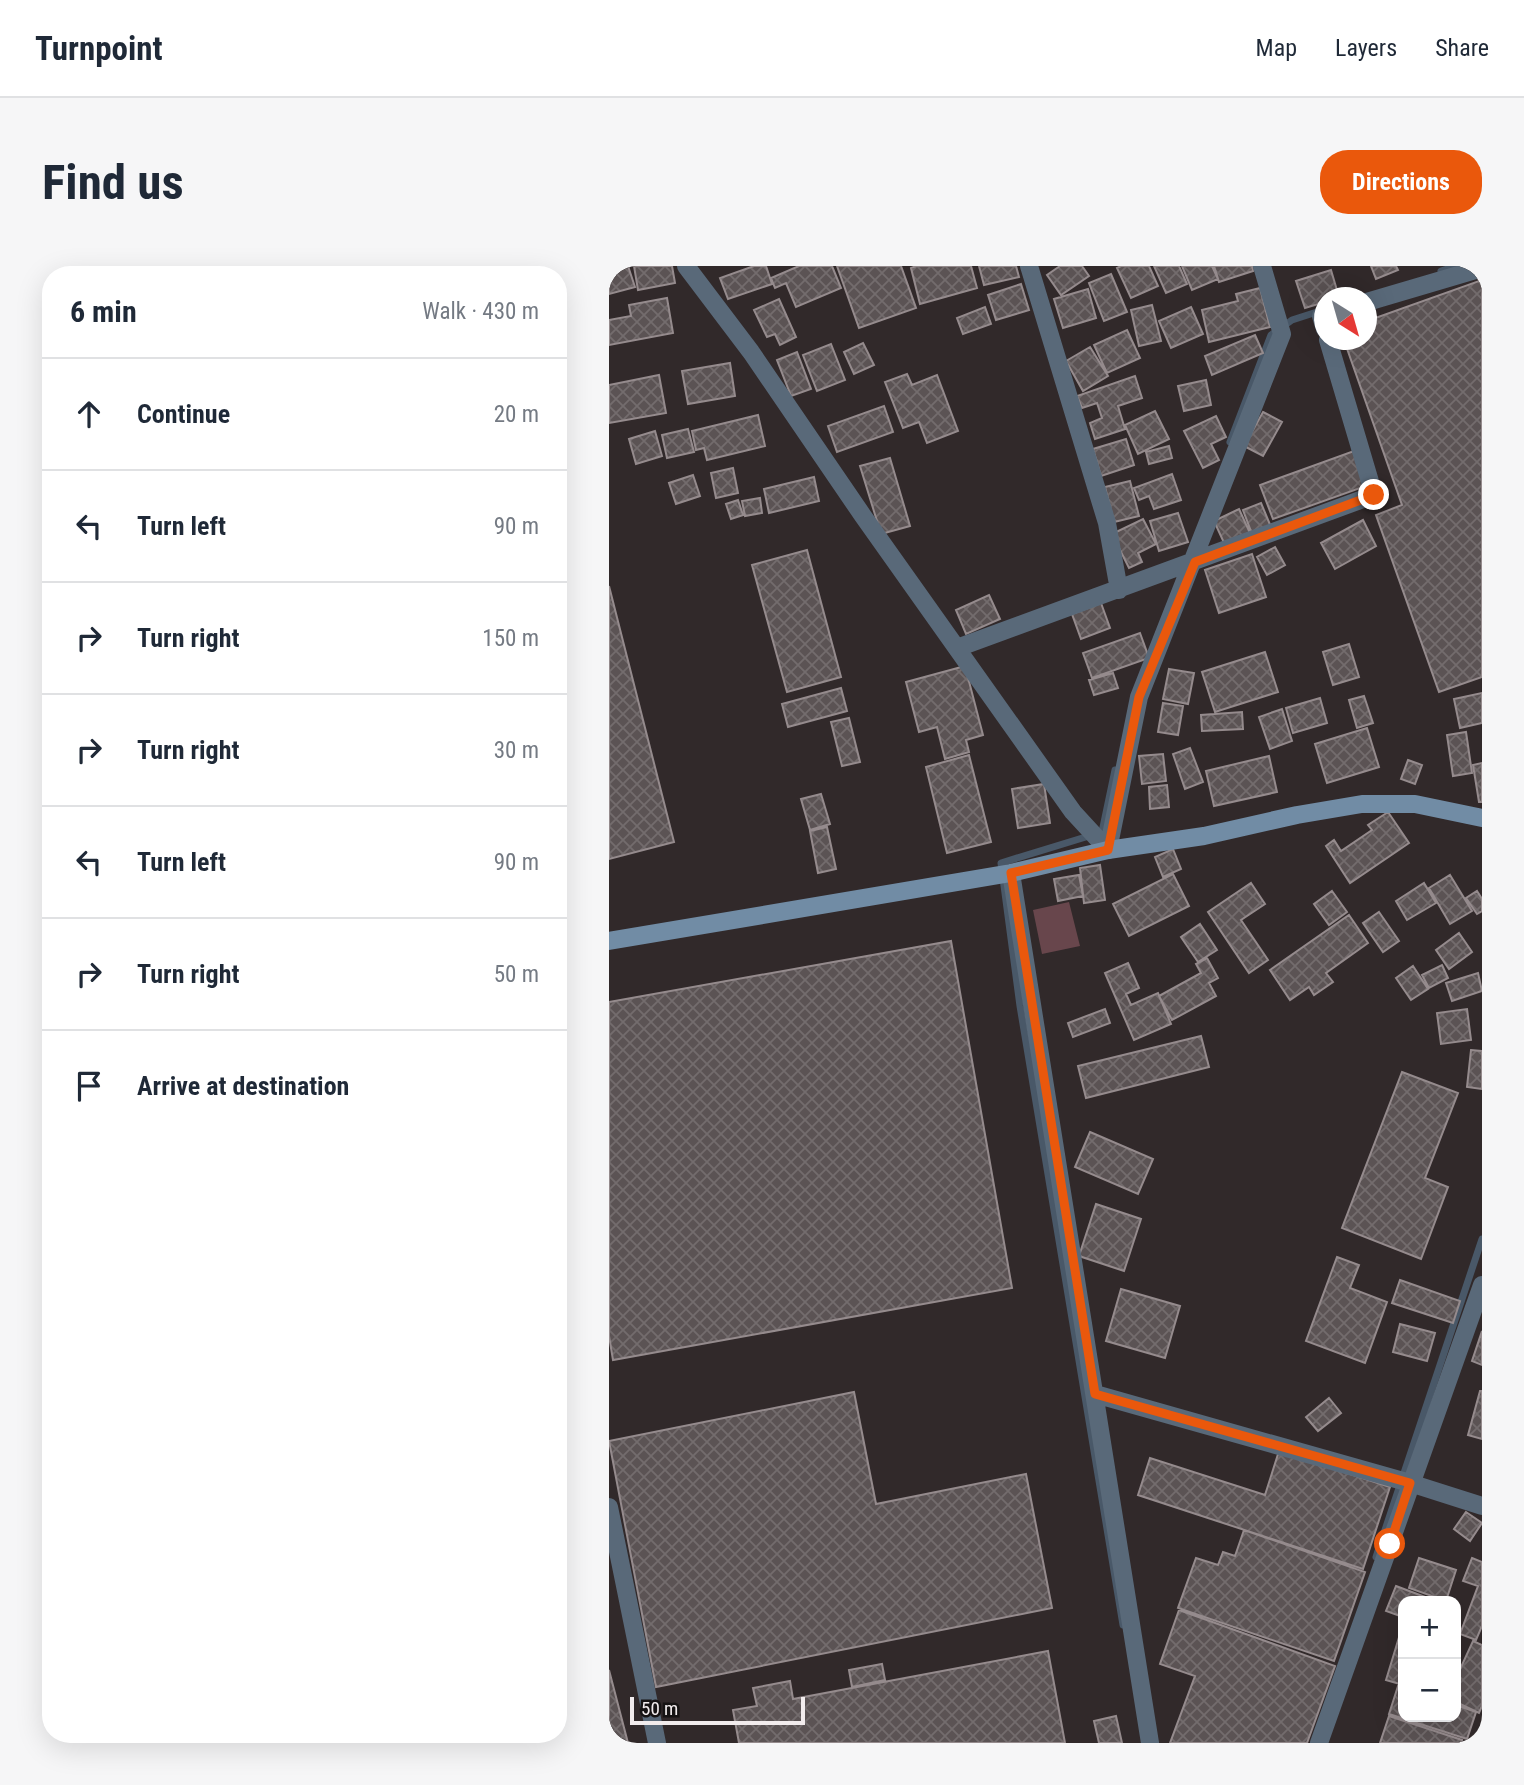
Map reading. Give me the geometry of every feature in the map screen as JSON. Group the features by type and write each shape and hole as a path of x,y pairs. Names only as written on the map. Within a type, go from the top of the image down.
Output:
{"street":[{"path":"686,266 751,352 863,516 1073,812 1108,850"},
{"path":"1029,266 1107,523 1119,590"},
{"path":"1108,850 1139,697 1195,562 1282,334 1262,266"},
{"path":"1377,299 1482,268"},
{"path":"957,648 1374,495 1331,350"},
{"path":"609,941 1011,873 1108,850 1204,836 1297,815 1362,804 1415,804 1482,818"},
{"path":"1011,873 1150,1743"},
{"path":"1319,1743 1482,1285"},
{"path":"1095,1394 1482,1506"},
{"path":"609,1507 657,1743"}],"shaded area":[{"path":"1069,902 1080,946 1042,954 1033,910"}],"building":[{"path":"609,266 628,266 635,287 609,294"},
{"path":"634,266 672,266 675,283 638,290"},
{"path":"754,266 766,266 772,284 728,299 720,278"},
{"path":"799,266 832,266 841,288 796,307 786,283 775,288 771,278"},
{"path":"837,266 901,266 916,308 859,328"},
{"path":"971,266 977,288 920,304 911,268"},
{"path":"979,266 1016,266 1019,277 984,285"},
{"path":"1060,266 1082,266 1089,276 1061,295 1047,275"},
{"path":"1149,266 1158,286 1131,298 1117,268"},
{"path":"1154,266 1179,266 1187,284 1166,293"},
{"path":"1182,266 1212,266 1218,279 1192,290"},
{"path":"1214,266 1252,266 1253,271 1219,282"},
{"path":"1371,266 1396,266 1398,270 1376,279"},
{"path":"1331,270 1336,287 1314,287 1314,305 1305,308 1296,281"},
{"path":"1111,274 1127,312 1104,321 1089,283"},
{"path":"1482,280 1482,677 1439,692 1376,515 1402,505 1348,350 1377,350 1377,317"},
{"path":"1021,284 1029,310 996,320 988,295"},
{"path":"1260,288 1270,327 1209,342 1202,310 1238,301 1236,294"},
{"path":"1088,289 1096,318 1063,328 1054,299"},
{"path":"667,298 673,333 609,345 609,320 631,316 629,305"},
{"path":"779,299 796,337 780,345 775,334 767,337 754,310"},
{"path":"1152,305 1161,341 1139,346 1131,310"},
{"path":"985,307 991,324 963,334 957,318"},
{"path":"1191,307 1203,334 1171,348 1159,321"},
{"path":"1127,330 1140,358 1107,373 1094,345"},
{"path":"1255,335 1263,353 1212,375 1205,356"},
{"path":"863,343 874,365 854,374 844,352"},
{"path":"831,344 845,380 817,391 803,355"},
{"path":"1090,347 1108,376 1083,391 1066,361"},
{"path":"797,352 811,389 791,396 777,360"},
{"path":"730,363 735,396 688,404 682,371"},
{"path":"907,374 912,385 937,375 958,431 927,443 919,422 903,428 885,382"},
{"path":"659,375 666,413 609,423 609,385"},
{"path":"1135,376 1142,398 1118,406 1125,429 1095,439 1090,423 1102,418 1097,403 1082,408 1077,396"},
{"path":"1206,380 1211,405 1184,411 1178,386"},
{"path":"884,406 893,432 837,452 828,426"},
{"path":"1155,411 1169,439 1138,454 1125,425"},
{"path":"1263,412 1282,422 1263,456 1244,446"},
{"path":"758,415 765,446 707,460 704,448 696,450 692,431"},
{"path":"1216,416 1226,437 1211,444 1219,460 1203,468 1184,431"},
{"path":"688,429 694,452 667,458 662,435"},
{"path":"655,431 662,456 636,464 629,439"},
{"path":"1126,439 1134,465 1101,476 1093,449"},
{"path":"1169,446 1172,458 1149,464 1146,452"},
{"path":"1354,451 1366,486 1273,519 1260,485"},
{"path":"890,458 910,526 881,534 860,466"},
{"path":"733,468 738,493 716,498 711,473"},
{"path":"1172,474 1181,500 1154,509 1149,496 1139,500 1134,488"},
{"path":"693,475 700,496 676,504 669,483"},
{"path":"814,477 819,501 769,513 764,489"},
{"path":"1130,481 1139,516 1114,522 1105,487"},
{"path":"760,498 762,513 745,516 742,501"},
{"path":"738,500 743,515 731,519 726,504"},
{"path":"1261,503 1271,527 1252,534 1243,510"},
{"path":"1239,509 1250,533 1225,545 1214,521"},
{"path":"1178,513 1188,542 1159,551 1150,521"},
{"path":"1143,519 1156,544 1138,553 1142,562 1129,568 1112,534"},
{"path":"1363,520 1376,546 1335,569 1321,543"},
{"path":"1275,547 1285,565 1267,575 1257,557"},
{"path":"807,550 841,677 787,692 752,565"},
{"path":"1252,554 1266,597 1219,613 1205,570"},
{"path":"609,586 674,842 609,859"},
{"path":"989,595 1000,619 966,634 956,610"},
{"path":"1101,603 1110,628 1081,639 1072,614"},
{"path":"1140,633 1149,658 1092,678 1083,653"},
{"path":"1349,644 1359,677 1333,685 1323,652"},
{"path":"1265,652 1278,692 1215,712 1202,672"},
{"path":"965,666 983,735 966,740 969,752 945,759 937,727 919,732 906,682"},
{"path":"1169,669 1194,673 1188,704 1163,699"},
{"path":"1113,673 1118,688 1094,695 1089,680"},
{"path":"841,688 847,711 788,727 782,704"},
{"path":"1482,693 1482,723 1460,728 1454,699"},
{"path":"1364,696 1373,723 1357,728 1349,700"},
{"path":"1320,698 1327,723 1293,733 1286,708"},
{"path":"1163,703 1183,706 1178,735 1158,732"},
{"path":"1282,709 1292,741 1270,749 1259,717"},
{"path":"1242,712 1243,729 1202,731 1201,715"},
{"path":"849,718 860,762 842,766 831,722"},
{"path":"1367,728 1379,767 1327,783 1315,744"},
{"path":"1466,732 1472,773 1453,776 1447,735"},
{"path":"1190,748 1203,782 1185,789 1173,754"},
{"path":"1163,754 1166,781 1142,784 1139,756"},
{"path":"969,755 991,842 947,853 926,767"},
{"path":"1269,756 1277,792 1214,806 1206,771"},
{"path":"1408,760 1422,765 1415,784 1401,779"},
{"path":"1482,763 1482,802 1479,802 1473,765"},
{"path":"1044,784 1050,823 1018,828 1012,789"},
{"path":"1167,785 1169,807 1150,809 1149,787"},
{"path":"821,794 830,824 810,830 801,799"},
{"path":"1388,812 1409,843 1350,883 1326,846 1334,840 1341,851 1372,830 1368,825"},
{"path":"827,827 836,869 818,873 810,831"},
{"path":"1173,849 1181,869 1163,877 1155,857"},
{"path":"1100,865 1105,900 1084,903 1080,868"},
{"path":"1173,874 1189,906 1129,936 1113,904"},
{"path":"1079,875 1083,896 1058,901 1054,879"},
{"path":"1450,875 1472,911 1450,924 1429,888"},
{"path":"1251,883 1265,904 1241,920 1268,960 1249,973 1208,912"},
{"path":"1424,883 1436,903 1407,920 1396,901"},
{"path":"1332,891 1347,912 1329,925 1314,904"},
{"path":"1477,891 1482,899 1482,911 1477,914 1466,898"},
{"path":"1379,912 1399,941 1383,952 1363,923"},
{"path":"1349,915 1368,943 1326,973 1333,982 1314,995 1309,987 1290,1000 1270,970"},
{"path":"1200,924 1217,950 1198,962 1181,937"},
{"path":"1459,933 1472,952 1449,969 1436,950"},
{"path":"951,941 1012,1288 613,1360 609,1336 609,1002"},
{"path":"1207,958 1218,978 1209,983 1216,996 1172,1020 1159,996 1201,973 1196,964"},
{"path":"1128,963 1139,988 1126,994 1131,1005 1158,993 1171,1024 1134,1040 1105,973"},
{"path":"1442,965 1448,978 1429,988 1422,975"},
{"path":"1413,966 1428,989 1411,1000 1396,978"},
{"path":"1478,973 1482,991 1452,1001 1446,983"},
{"path":"1105,1009 1110,1023 1073,1037 1068,1023"},
{"path":"1467,1009 1471,1040 1441,1044 1437,1013"},
{"path":"1201,1036 1209,1067 1086,1098 1078,1066"},
{"path":"1471,1050 1482,1051 1482,1089 1467,1087"},
{"path":"1402,1072 1458,1093 1425,1178 1448,1187 1421,1259 1342,1228"},
{"path":"1090,1132 1153,1159 1138,1194 1075,1167"},
{"path":"1096,1204 1141,1219 1124,1271 1079,1256"},
{"path":"1337,1257 1359,1265 1350,1288 1387,1302 1365,1363 1306,1341"},
{"path":"1400,1280 1460,1301 1453,1323 1392,1303"},
{"path":"1121,1289 1180,1306 1165,1358 1106,1341"},
{"path":"1400,1324 1435,1333 1427,1361 1393,1352"},
{"path":"1482,1331 1482,1365 1472,1361"},
{"path":"1482,1391 1482,1439 1468,1435"},
{"path":"854,1392 876,1504 1026,1474 1052,1608 656,1687 609,1441"},
{"path":"1329,1398 1341,1413 1318,1431 1306,1417"},
{"path":"1279,1451 1390,1487 1363,1569 1138,1495 1150,1458 1265,1495"},
{"path":"1466,1512 1482,1523 1470,1541 1454,1529"},
{"path":"1244,1530 1365,1572 1334,1661 1178,1608 1196,1558 1218,1565 1223,1552 1235,1556"},
{"path":"1419,1558 1456,1570 1448,1596 1432,1596 1409,1588"},
{"path":"1472,1558 1482,1562 1482,1626 1476,1640 1461,1634 1461,1631 1478,1586 1463,1581"},
{"path":"1396,1586 1422,1596 1398,1596 1398,1615 1386,1611"},
{"path":"1179,1610 1335,1666 1307,1743 1170,1743 1195,1676 1160,1664"},
{"path":"1398,1641 1398,1684 1386,1680"},
{"path":"1473,1641 1482,1645 1482,1706 1479,1713 1461,1704 1461,1667"},
{"path":"1048,1651 1065,1743 739,1743 733,1710 757,1706 753,1688 790,1681 793,1699"},
{"path":"882,1664 885,1680 852,1687 849,1670"},
{"path":"609,1670 628,1743 609,1743"},
{"path":"1398,1686 1398,1717 1389,1714"},
{"path":"1461,1707 1476,1712 1467,1739 1414,1722 1461,1722"},
{"path":"1116,1716 1122,1743 1099,1743 1094,1721"},
{"path":"1389,1716 1398,1719 1398,1722 1407,1722 1462,1740 1461,1743 1380,1743"}],"waterway":[{"path":"1441,271 1457,266"},
{"path":"1230,442 1271,335 1292,320 1314,313"},
{"path":"1115,770 1102,832 1001,863 1020,1006 1123,1625"},
{"path":"1376,1557 1482,1239"}],"route":[{"path":"1374,495 1195,562 1139,697 1108,850 1011,873 1095,1394 1410,1483 1390,1544"}]}
